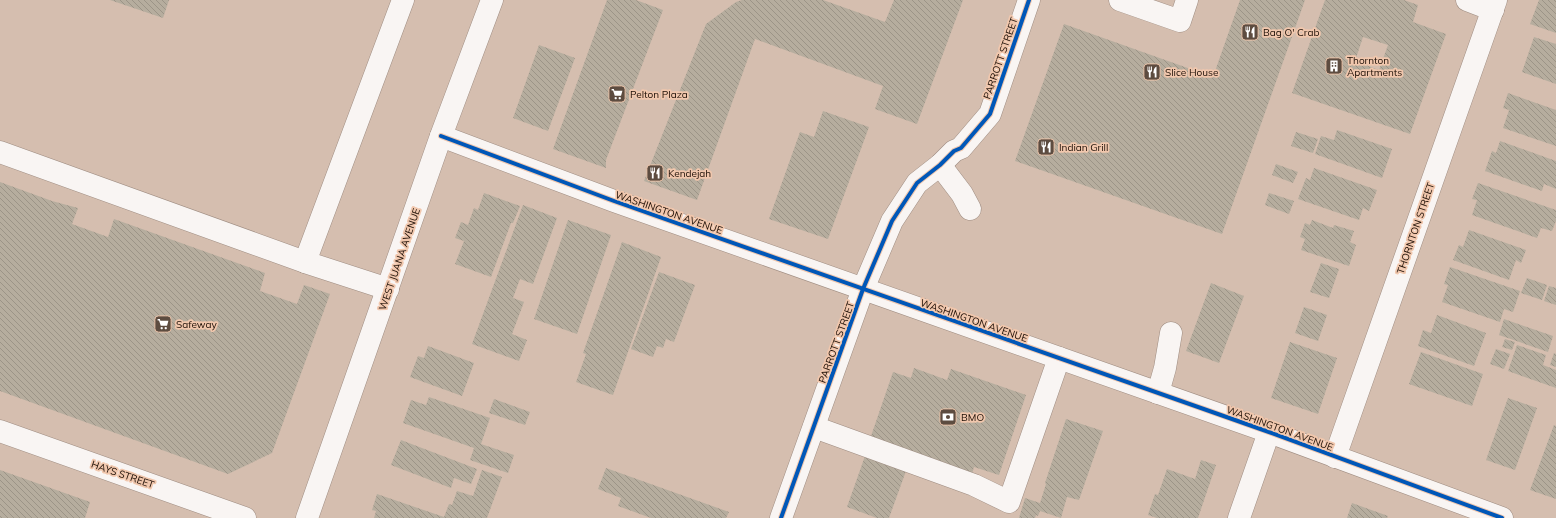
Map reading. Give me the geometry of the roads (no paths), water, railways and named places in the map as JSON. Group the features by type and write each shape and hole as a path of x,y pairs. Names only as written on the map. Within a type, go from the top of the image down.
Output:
{"street":[{"path":"305,262 403,0"},
{"name":"WEST JUANA AVENUE","path":"307,518 442,136 492,0"},
{"name":"PARROTT STREET","path":"781,518 863,289 892,221 917,183 940,165 954,151 961,148 990,114 1029,0"},
{"path":"1120,0 1180,21 1187,0"},
{"path":"1467,0 1494,5"},
{"name":"THORNTON STREET","path":"1335,457 1494,5"},
{"name":"WASHINGTON AVENUE","path":"442,136 614,202 1268,432 1502,518"},
{"path":"0,152 305,262 388,289"},
{"path":"940,165 962,194 970,208"},
{"path":"1158,393 1165,368 1171,333"},
{"path":"814,427 974,485 1009,502 1059,358"},
{"name":"HAYS STREET","path":"0,431 245,518"},
{"path":"1239,518 1268,432"}],"place":[{"name":"Bag O' Crab","path":"1250,32"},
{"name":"Thornton Apartments","path":"1334,66"},
{"name":"Slice House","path":"1152,72"},
{"name":"Pelton Plaza","path":"617,94"},
{"name":"Indian Grill","path":"1046,147"},
{"name":"Kendejah","path":"655,173"},
{"name":"Safeway","path":"163,324"},
{"name":"BMO","path":"948,417"}]}
